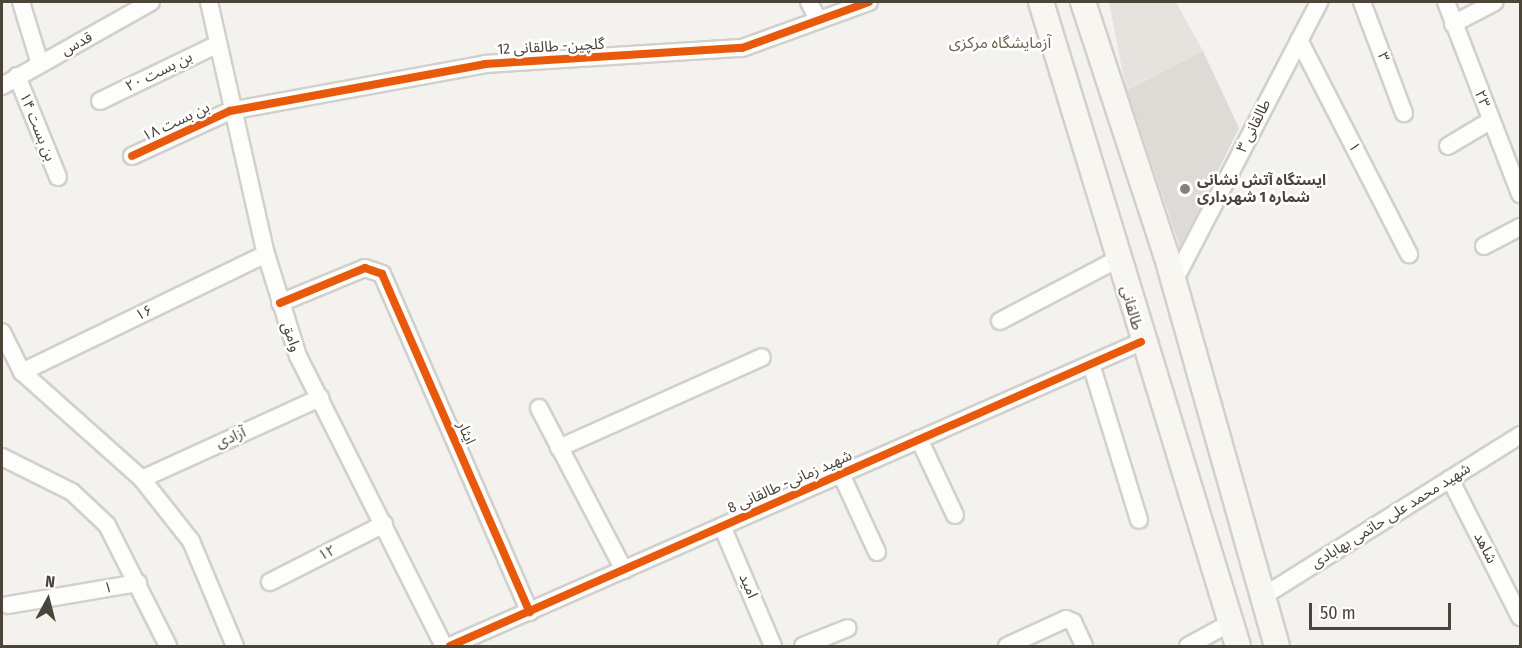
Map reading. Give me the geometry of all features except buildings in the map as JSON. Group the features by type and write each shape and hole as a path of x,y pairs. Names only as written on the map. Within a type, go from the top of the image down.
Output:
{"main road":[{"name":"طالقانی","path":"1041,2 1141,342 1238,646"},
{"path":"1083,2 1173,283 1277,646"}],"street":[{"path":"21,2 40,64"},
{"name":"وامق","path":"213,2 230,111 266,254 298,356 444,646"},
{"path":"809,2 819,20"},
{"name":"گلچین- طالقانی 12","path":"230,111 485,64 742,48 869,2"},
{"name":"طالقانی ۳","path":"1173,283 1319,2"},
{"name":"۳","path":"1362,2 1404,113"},
{"name":"۲۳","path":"1446,2 1490,121 1521,194"},
{"path":"1453,24 1495,2"},
{"name":"قدس","path":"2,86 146,4"},
{"name":"۱","path":"1299,40 1408,254"},
{"name":"بن بست ۲۰","path":"100,101 218,44"},
{"name":"بن بست ۱۴","path":"17,76 58,177"},
{"name":"بن بست ۱۸","path":"132,156 230,111"},
{"path":"1448,146 1490,121"},
{"path":"1484,246 1521,227"},
{"name":"۱۶","path":"22,372 266,254"},
{"path":"1000,321 1118,259"},
{"name":"ایثار","path":"280,303 373,269 382,274 530,612"},
{"path":"2,332 22,372 142,478 191,541 235,646"},
{"name":"شهید زمانی- طالقانی 8","path":"450,646 1141,342"},
{"path":"559,448 762,357"},
{"path":"1091,364 1139,520"},
{"name":"آزادی","path":"142,478 320,398"},
{"path":"539,408 624,570"},
{"name":"شهید محمد علی حاتمی بهابادی","path":"1262,597 1521,435"},
{"path":"919,439 955,515"},
{"path":"2,457 72,492 107,525 168,646"},
{"path":"841,474 877,552"},
{"name":"شاهد","path":"1449,479 1515,592 1521,617"},
{"name":"۱۲","path":"270,582 384,524"},
{"name":"امید","path":"722,526 773,646"},
{"name":"۱","path":"8,604 138,583"},
{"path":"1007,646 1066,619 1073,622 1084,646"},
{"path":"1188,646 1232,622"},
{"path":"803,646 848,628"}],"shaded area":[{"path":"1109,2 1176,2 1203,51 1126,90"}],"cycle path":[{"path":"132,156 230,111 485,64 742,48 869,2"},
{"path":"280,303 365,268 382,274 530,612"},
{"path":"450,646 1141,342"}],"place":[{"name":"ایستگاه آتش نشانی شماره 1 شهرداری","path":"1185,189"}],"district":[{"name":"آزمایشگاه مرکزی","path":"1000,43"}]}
